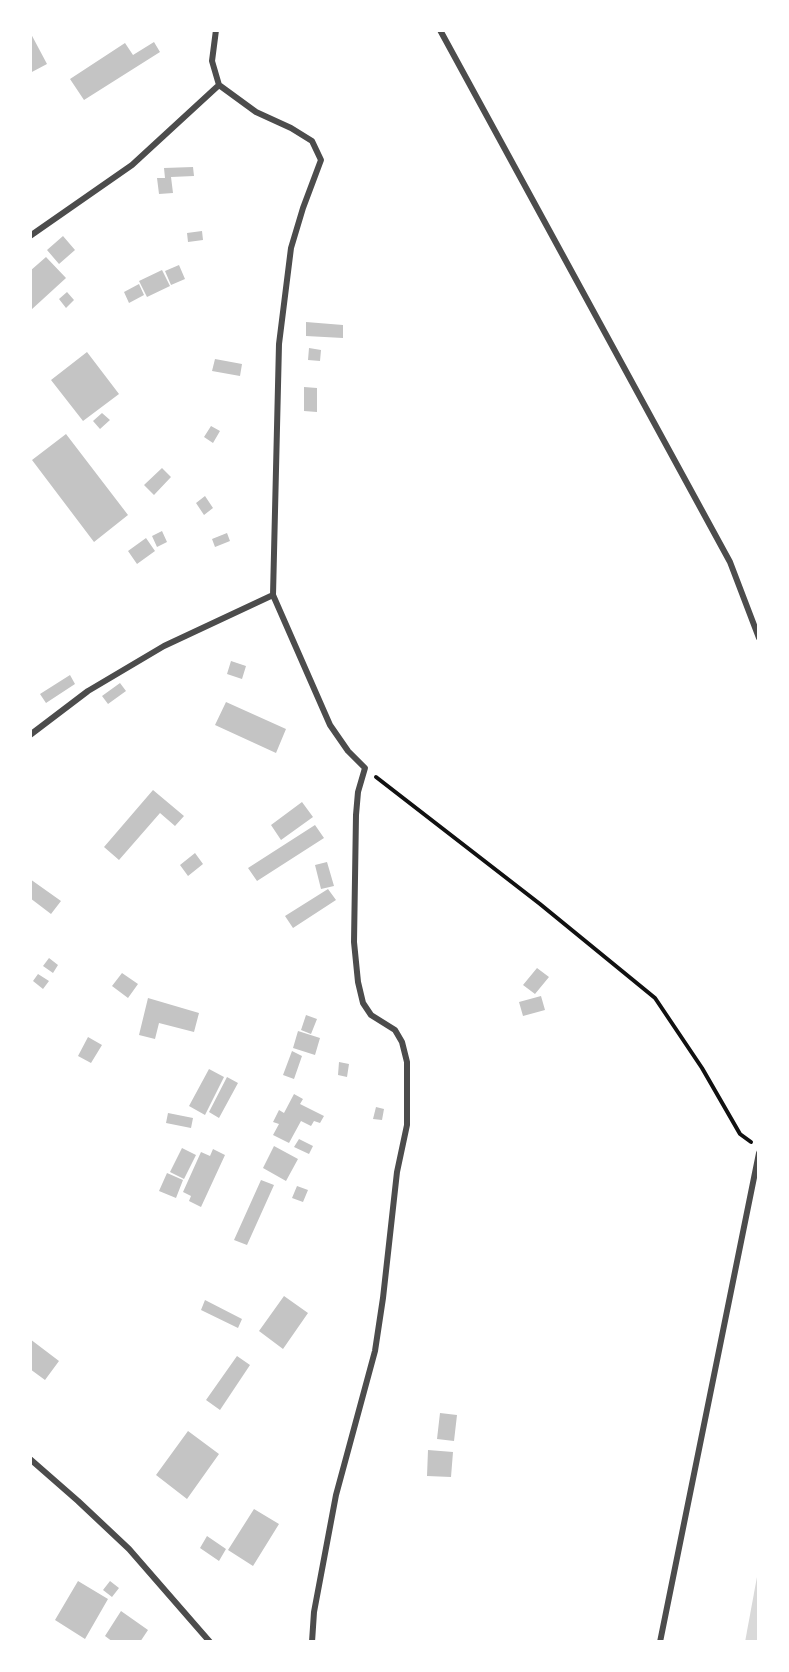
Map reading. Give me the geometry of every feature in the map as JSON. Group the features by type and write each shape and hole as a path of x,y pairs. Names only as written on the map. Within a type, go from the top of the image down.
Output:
{"street":[{"path":"216,30 212,61 219,85 256,112 291,128 312,141 321,160 291,248 279,344 273,595 330,725 348,751 365,768 358,792 356,815 354,942 358,982 363,1003 371,1015 395,1030 402,1042 407,1062 407,1125 397,1172 375,1351 336,1495 314,1612 312,1642"},
{"path":"440,30 730,562 759,638"},
{"path":"30,236 132,165 219,85"},
{"path":"30,735 88,691 164,646 273,595"},
{"path":"660,1642 759,1153"},
{"path":"30,1459 129,1549 210,1642"}],"path":[{"path":"365,768 540,904 655,998 702,1068 740,1134 759,1147"}],"shaded area":[{"path":"759,1566 759,1642 745,1642"}],"building":[{"path":"30,32 47,64 30,73"},
{"path":"154,42 160,52 84,100 70,79 125,43 133,55"},
{"path":"193,167 194,176 171,177 173,193 159,194 157,178 165,178 164,168"},
{"path":"202,231 203,240 188,242 187,233"},
{"path":"63,236 75,250 59,264 47,250"},
{"path":"46,257 66,278 31,310 30,271"},
{"path":"179,265 185,279 171,285 165,271"},
{"path":"162,270 170,286 147,297 139,281"},
{"path":"139,284 144,295 129,303 124,292"},
{"path":"67,292 74,300 66,308 59,299"},
{"path":"306,322 343,325 343,338 306,336"},
{"path":"309,348 321,350 320,361 308,360"},
{"path":"87,352 119,394 83,421 51,380"},
{"path":"215,359 242,364 240,376 212,371"},
{"path":"304,387 317,388 317,412 304,411"},
{"path":"102,413 110,420 100,429 93,421"},
{"path":"211,426 220,431 213,443 204,437"},
{"path":"66,434 128,515 94,542 32,460"},
{"path":"162,468 171,477 154,495 144,485"},
{"path":"205,496 213,508 204,515 196,503"},
{"path":"162,531 167,542 157,547 152,536"},
{"path":"227,533 230,541 215,547 212,539"},
{"path":"146,538 155,551 137,564 128,551"},
{"path":"231,661 246,666 242,679 227,674"},
{"path":"70,675 75,684 46,703 40,694"},
{"path":"120,683 126,691 108,704 102,696"},
{"path":"226,702 286,729 276,753 215,725"},
{"path":"153,790 184,816 175,826 160,813 119,860 104,847"},
{"path":"302,802 313,817 281,840 271,825"},
{"path":"315,825 324,838 257,881 248,868"},
{"path":"195,853 203,864 188,876 180,865"},
{"path":"327,862 334,886 321,889 315,865"},
{"path":"30,879 61,901 51,914 30,898"},
{"path":"328,889 336,900 293,928 285,916"},
{"path":"49,958 58,965 53,973 43,966"},
{"path":"537,968 549,977 535,994 523,985"},
{"path":"122,973 138,984 128,998 112,986"},
{"path":"38,974 49,981 43,989 33,981"},
{"path":"541,996 545,1010 523,1016 519,1002"},
{"path":"148,998 199,1013 194,1032 159,1023 155,1039 139,1035"},
{"path":"306,1015 317,1019 311,1034 301,1030"},
{"path":"298,1031 320,1038 315,1055 293,1048"},
{"path":"88,1037 102,1045 91,1063 78,1056"},
{"path":"292,1051 302,1056 294,1079 283,1075"},
{"path":"339,1062 349,1064 347,1077 338,1075"},
{"path":"209,1069 224,1077 205,1115 189,1106"},
{"path":"227,1077 238,1083 219,1118 209,1112"},
{"path":"294,1094 303,1099 300,1104 324,1116 320,1123 314,1121 311,1126 301,1121 289,1143 273,1135 279,1124 273,1122 279,1110 284,1113"},
{"path":"376,1107 384,1109 382,1120 373,1119"},
{"path":"168,1113 193,1118 191,1128 166,1123"},
{"path":"299,1139 313,1146 309,1154 294,1147"},
{"path":"274,1146 298,1159 286,1181 263,1168"},
{"path":"182,1148 196,1155 184,1179 170,1172"},
{"path":"213,1149 225,1155 201,1207 189,1201 191,1196 183,1192 201,1152 210,1156"},
{"path":"167,1173 183,1180 176,1198 159,1191"},
{"path":"261,1180 274,1185 247,1245 234,1240"},
{"path":"297,1186 308,1190 303,1202 292,1198"},
{"path":"284,1296 308,1313 283,1349 259,1331"},
{"path":"205,1300 242,1319 238,1328 201,1310"},
{"path":"30,1339 59,1361 45,1380 30,1369"},
{"path":"237,1356 250,1365 220,1410 206,1400"},
{"path":"440,1413 457,1415 454,1441 437,1439"},
{"path":"188,1431 219,1454 187,1499 156,1475"},
{"path":"428,1450 453,1452 451,1477 427,1476"},
{"path":"254,1509 279,1524 253,1566 228,1550"},
{"path":"207,1536 226,1549 219,1561 200,1548"},
{"path":"78,1581 108,1599 85,1639 55,1620"},
{"path":"110,1581 119,1588 112,1597 103,1590"},
{"path":"121,1611 148,1630 140,1642 113,1642 105,1636"}]}
